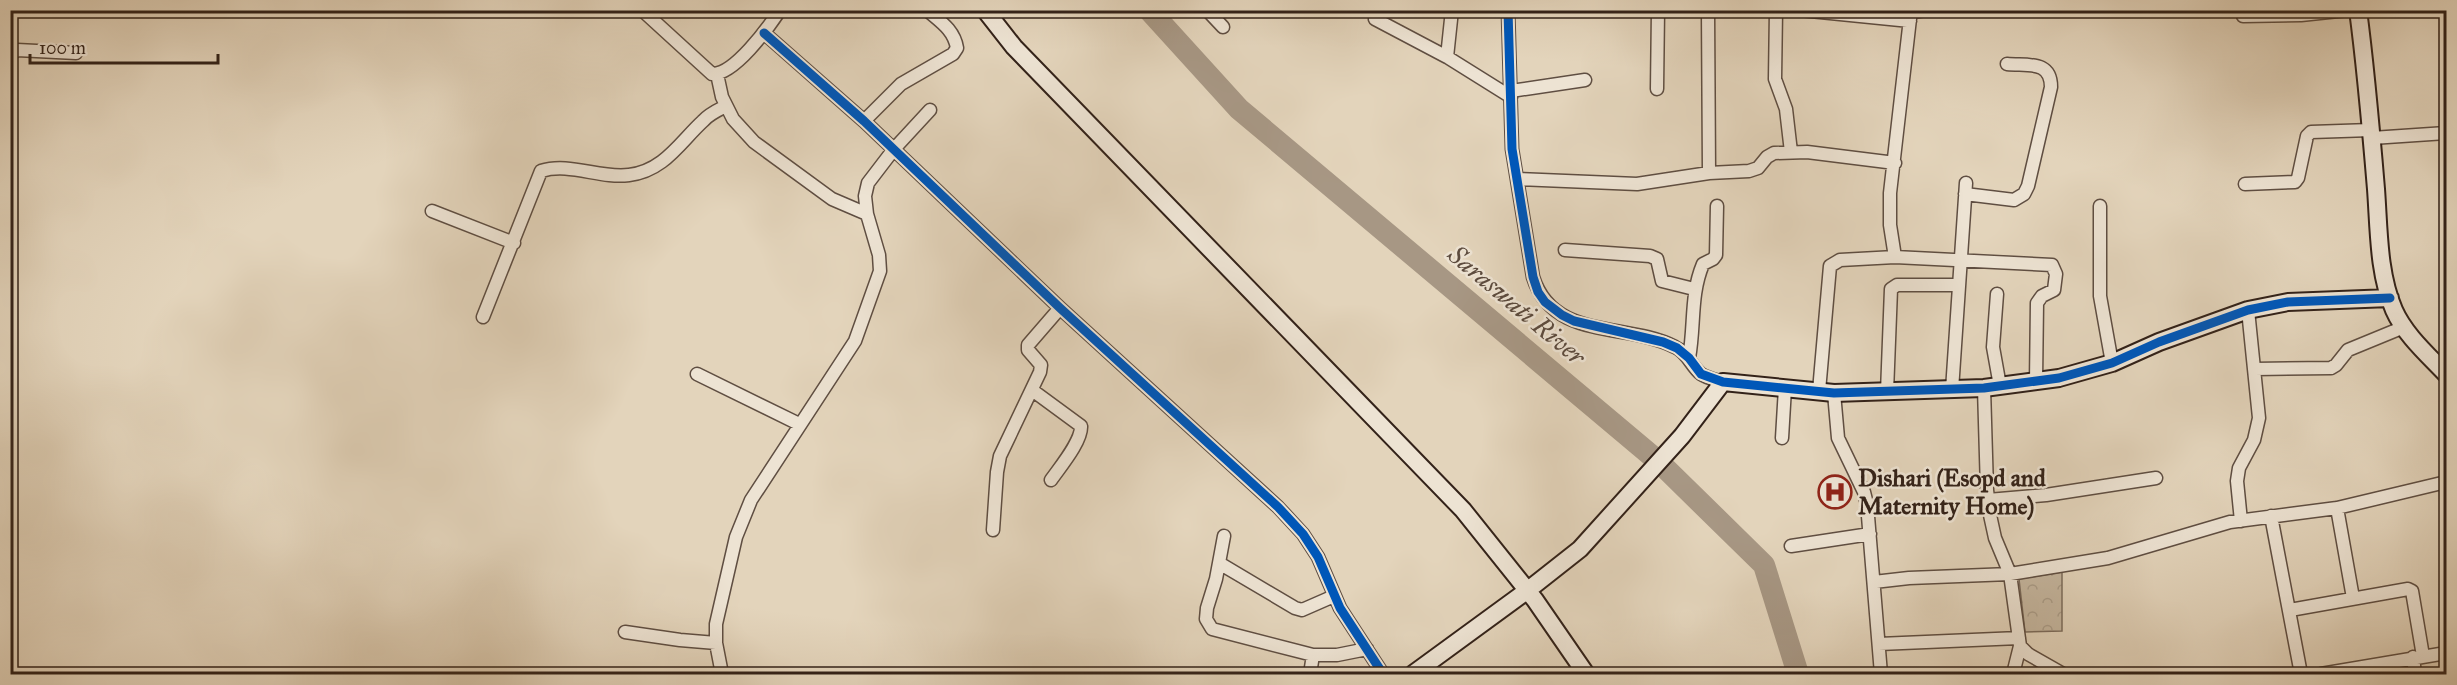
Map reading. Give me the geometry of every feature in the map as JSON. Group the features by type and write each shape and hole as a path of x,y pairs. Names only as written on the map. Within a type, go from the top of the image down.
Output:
{"street":[{"path":"642,10 712,74 727,71 764,33 780,10"},
{"path":"864,122 901,84 953,54 957,48 950,30 927,10"},
{"path":"985,10 1014,46 1463,510 1528,590 1586,675"},
{"path":"1207,10 1222,27"},
{"path":"1447,57 1452,10"},
{"path":"1508,10 1512,149 1533,277 1538,292 1550,308 1574,321 1663,342 1677,348 1689,358 1701,374 1723,382 1826,392 1887,392 1992,387 2059,378 2112,363 2159,342 2248,310 2288,302 2340,298 2390,298"},
{"path":"1658,10 1658,89"},
{"path":"1708,10 1709,173"},
{"path":"1776,10 1775,79 1786,110 1791,152"},
{"path":"1800,10 1911,14 1926,10"},
{"path":"2243,16 2301,15 2348,10"},
{"path":"2358,10 2383,275 2394,311 2404,327 2417,344 2446,373"},
{"path":"1894,257 1890,225 1890,193 1911,14"},
{"path":"1375,19 1511,94 1585,80"},
{"path":"764,33 894,149 1060,308 1278,507 1303,534 1318,557 1334,596 1383,675"},
{"path":"10,55 17,50 76,53"},
{"path":"1952,390 1965,189 2014,200 2024,194 2028,186 2051,87 2051,76 2048,70 2040,67 2007,64"},
{"path":"717,74 722,97 733,119 754,142 832,199 867,214"},
{"path":"483,317 542,171 550,168 572,168 629,176 646,171 663,162 703,121 726,106"},
{"path":"722,675 716,643 716,624 736,537 751,500 855,341 880,270 879,255 867,214 865,196 868,183 894,149 930,111"},
{"path":"2245,184 2295,182 2298,178 2304,143 2311,132 2446,133"},
{"path":"1518,179 1637,184 1709,173 1749,171 1758,168 1767,157 1774,153 1791,152 1895,163"},
{"path":"1689,358 1694,290 1703,264 1716,255 1717,206"},
{"path":"2100,206 2100,297 2112,363"},
{"path":"432,211 514,243"},
{"path":"1565,250 1650,256 1657,259 1662,281 1694,290"},
{"path":"1881,675 1870,534 1864,492 1838,438 1826,392 1830,266 1840,260 1894,257 2052,265 2055,268 2054,290 2042,296 2037,303 2036,381"},
{"path":"1887,392 1891,289 1897,285 1958,285"},
{"path":"1997,294 1988,500 1995,538 2010,574 2020,642 2013,675"},
{"path":"993,530 1000,456 1040,372 1041,365 1028,350 1028,345 1060,308"},
{"path":"2241,521 2236,481 2238,468 2254,440 2259,418 2248,310"},
{"path":"2255,369 2331,368 2348,350 2404,327"},
{"path":"697,374 799,424"},
{"path":"1413,675 1580,549 1682,436 1723,382"},
{"path":"1782,438 1785,388"},
{"path":"1032,390 1081,426 1082,432 1051,480"},
{"path":"1988,500 2046,495 2156,478"},
{"path":"1874,582 1909,578 2010,574 2108,558 2230,522 2337,508 2446,482"},
{"path":"2337,508 2353,598"},
{"path":"2271,516 2301,675"},
{"path":"1791,546 1870,534"},
{"path":"1224,536 1207,608 1208,625 1212,629 1313,655 1337,655 1367,649"},
{"path":"1219,563 1295,608 1302,610 1334,596"},
{"path":"2290,610 2405,588 2410,590 2418,656 2415,675"},
{"path":"625,632 716,643"},
{"path":"1880,644 2020,642"},
{"path":"2020,642 2028,654 2064,675"},
{"path":"2321,675 2418,656 2446,653"},
{"path":"1310,675 1313,655"}],"green space":[{"path":"2062,572 2062,631 2025,632 2019,579"}],"waterway":[{"name":"Saraswati River","path":"1149,10 1239,109 1659,462 1764,565 1798,674"}],"cycle path":[{"path":"1508,10 1512,149 1533,277 1538,292 1545,302 1574,321 1663,342 1677,348 1689,358 1701,374 1723,382 1834,393 1984,388 2059,378 2112,363 2159,342 2248,310 2288,302 2390,298"},
{"path":"764,33 864,121 1060,308 1278,507 1303,534 1318,557 1340,608 1383,674"}],"place":[{"name":"Dishari (Esopd and Maternity Home)","path":"1835,492"}]}
